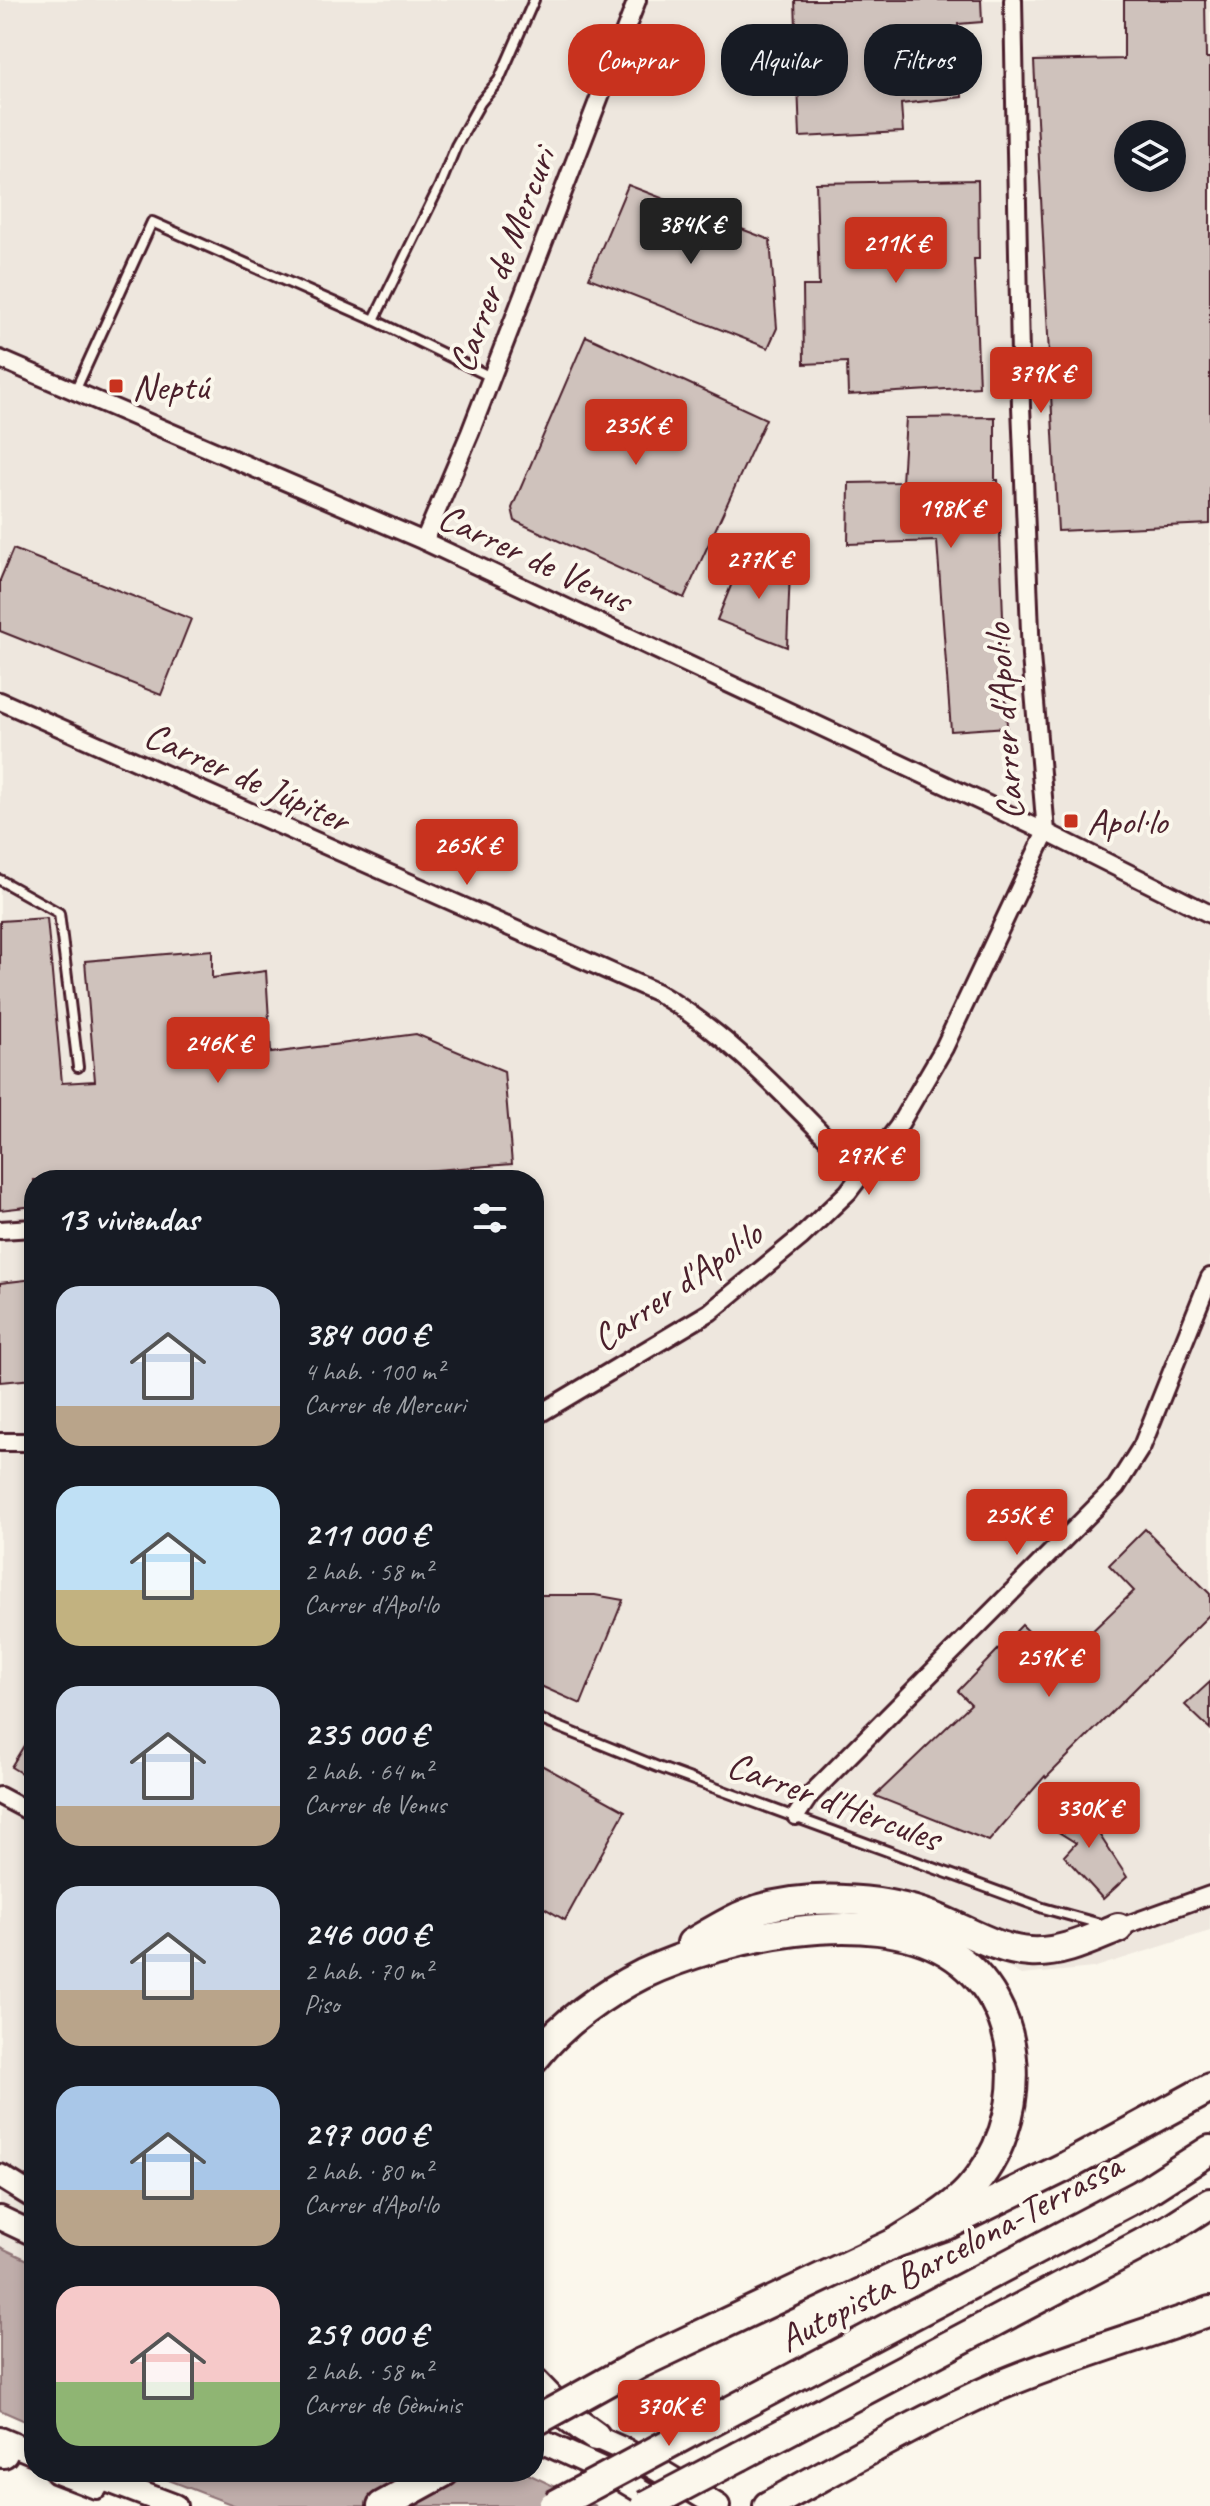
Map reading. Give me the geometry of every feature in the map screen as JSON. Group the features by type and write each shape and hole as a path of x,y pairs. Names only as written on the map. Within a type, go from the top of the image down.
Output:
{"highway":[{"path":"544,2049 572,2021 678,1951 747,1913 788,1903 854,1901 906,1907 1001,1947 1032,1952 1067,1948 1118,1928"},
{"path":"645,1974 719,1946 763,1936 849,1928 880,1929 916,1938 948,1952 979,1977 998,2005 1009,2031 1013,2057 1010,2107 1002,2136 988,2164 968,2191 895,2243"},
{"path":"544,2416 641,2363 895,2243 949,2224 1067,2166 1210,2088"},
{"name":"Autopista Barcelona-Terrassa","path":"553,2506 1140,2195 1210,2150"},
{"path":"645,2506 1154,2238 1210,2203"},
{"path":"768,2506 950,2408 1045,2367 1210,2311"},
{"path":"1140,2337 1210,2324"},
{"path":"544,2393 562,2412 595,2436"},
{"path":"382,2506 426,2482"}],"main road":[{"path":"0,2176 24,2191"},
{"path":"0,2193 24,2204"},
{"path":"0,2218 24,2229"},
{"path":"544,2415 595,2436 664,2472 718,2506"},
{"path":"544,2443 611,2473 666,2506"},
{"path":"1,2449 24,2452"},
{"path":"1,2449 24,2459"},
{"path":"83,2482 146,2506"},
{"path":"111,2482 175,2506"}],"street":[{"name":"Carrer de Mercuri","path":"424,541 637,0"},
{"name":"Carrer d'Apol·lo","path":"544,1411 710,1312 801,1237 848,1192 898,1127 944,1048 1046,832 1031,656 1025,515 1013,0"},
{"name":"Carrer de Venus","path":"0,359 424,541 1046,832 1210,914"},
{"name":"Carrer de Júpiter","path":"0,701 656,992 691,1014 728,1044 862,1174"},
{"path":"0,1230 24,1229"},
{"path":"796,1816 810,1795 1116,1487 1142,1446 1210,1277"},
{"path":"0,1442 24,1442"},
{"path":"0,1796 24,1809"},
{"path":"1118,1928 1210,1895"}],"lane":[{"path":"374,320 456,146 480,103 499,80 534,0"},
{"path":"75,391 152,222 374,320 491,377"},
{"path":"0,880 59,913 78,1067"},
{"name":"Carrer d'Hèrcules","path":"544,1721 658,1767 1043,1908 1118,1928"}],"shaded area":[{"path":"0,0 1210,0 1210,1931 1093,1968 1021,1975 964,1942 892,1915 823,1915 730,1931 595,1982 544,2025 544,1170 24,1170 24,2258 0,2247"},
{"path":"0,2247 24,2258 24,2421 0,2410"},
{"path":"544,2481 596,2506 236,2506 174,2482"}],"building":[{"path":"795,0 981,0 982,22 864,24 864,96 962,96 901,104 903,132 800,137 799,96 848,96 848,24 796,24"},
{"path":"1124,0 1205,0 1206,58 1210,58 1210,524 1058,531 1034,61 1124,59"},
{"path":"978,180 979,259 974,259 979,387 848,395 847,362 804,364 803,286 819,286 816,183"},
{"path":"628,185 770,240 777,328 768,348 589,278"},
{"path":"586,336 766,419 684,598 515,521 512,508"},
{"path":"995,417 995,480 998,480 1007,727 951,731 937,541 848,544 849,483 902,482 906,418"},
{"path":"13,549 191,619 161,695 0,631 0,580"},
{"path":"743,556 790,570 787,647 717,620"},
{"path":"47,918 62,1083 95,1081 85,961 212,950 212,978 266,971 271,1053 416,1034 504,1071 512,1164 436,1170 24,1170 24,1207 0,1210 0,921"},
{"path":"24,1280 24,1380 0,1382 0,1283"},
{"path":"1145,1529 1210,1594 1210,1614 1045,1776 989,1841 875,1796 971,1704 958,1691 1022,1625 1060,1662 1134,1591 1109,1565"},
{"path":"544,1595 595,1595 623,1600 581,1704 544,1687"},
{"path":"1210,1682 1210,1729 1185,1705"},
{"path":"24,1746 24,1775 11,1767"},
{"path":"544,1766 625,1811 565,1920 544,1908"},
{"path":"1071,1801 1101,1818 1095,1828 1127,1877 1103,1899 1064,1856 1076,1843 1052,1828"}],"place":[{"name":"Neptú","path":"116,386"},
{"name":"Apol·lo","path":"1071,821"}]}
